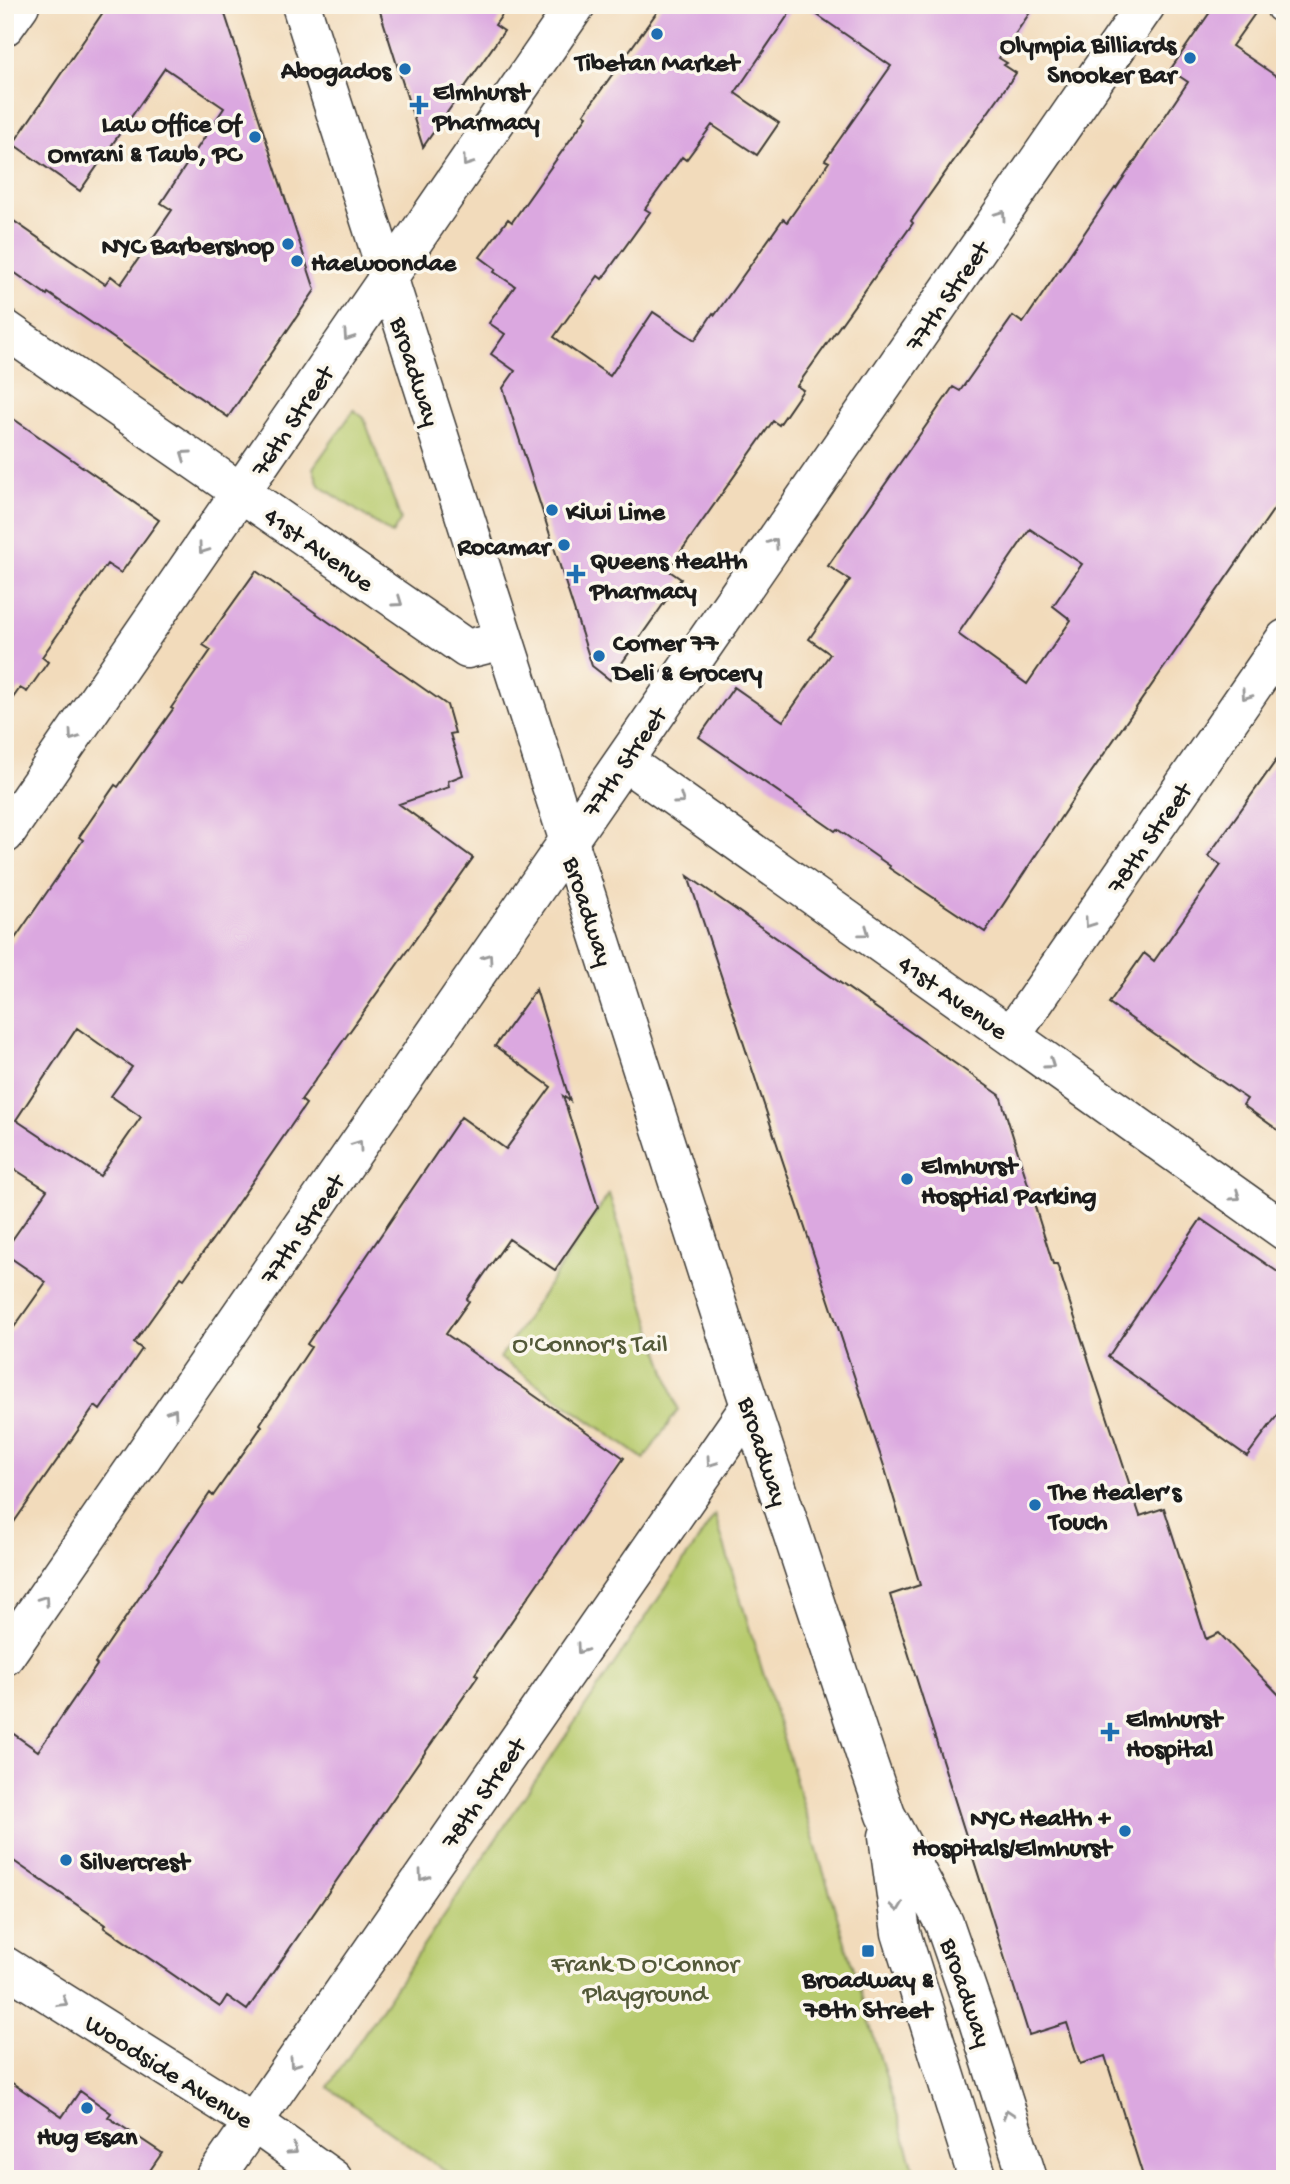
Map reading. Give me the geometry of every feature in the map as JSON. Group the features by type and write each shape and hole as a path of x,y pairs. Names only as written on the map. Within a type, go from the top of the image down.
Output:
{"street":[{"path":"5,26 20,5"},
{"name":"Broadway","path":"301,5 750,1406 886,1815 944,1923 1028,2179"},
{"name":"76th Street","path":"5,834 576,5"},
{"name":"77th Street","path":"5,1656 1146,5"},
{"name":"41st Avenue","path":"5,329 467,649 503,640"},
{"name":"78th Street","path":"1011,1036 1285,639"},
{"name":"41st Avenue","path":"624,761 1285,1231"},
{"name":"78th Street","path":"214,2179 750,1406"},
{"name":"Broadway","path":"886,1815 901,1933 978,2179"},
{"name":"Woodside Avenue","path":"5,1966 253,2122 333,2179"}],"green space":[{"path":"354,410 364,418 401,520 392,534 319,485 313,468"},
{"name":"O'Connor's Tail","path":"609,1194 678,1410 644,1459 500,1358"},
{"name":"Frank D O'Connor Playground","path":"715,1515 917,2179 456,2179 328,2087"}],"building":[{"path":"108,5 222,5 315,290 228,417 5,266 5,215 105,284 111,276 121,284 172,210 161,203 224,108 165,68 80,191 13,144"},
{"path":"378,5 509,5 495,25 504,31 423,147"},
{"path":"662,5 795,5 735,93 779,123 757,155 712,125 686,160 682,157 645,209 650,212 602,279 598,276 554,337 610,376 653,312 695,340 783,219 787,222 829,162 825,160 891,66 803,5 1035,5 999,58 1016,73 797,386 803,390 779,425 773,421 668,570 681,579 610,680 592,666 503,388 515,371 491,354 505,334 489,323 515,286 494,272 496,269 480,257 508,219 512,222 587,116 584,114"},
{"path":"1215,5 1261,5 1232,46 1285,82 1285,493 1079,790 985,932 699,737 734,687 783,721 830,654 809,639 850,580 828,566 953,387 960,391 1013,316 1023,323 1116,189 1188,82 1170,70","holes":["1030,529 1082,564 1053,606 1071,620 1027,684 958,634"]},
{"path":"5,413 159,520 121,573 107,564 42,657 48,662 27,692 20,688 5,709"},
{"path":"256,571 447,705 455,733 450,734 463,775 448,781 449,787 399,804 473,858 301,1100 306,1104 217,1233 184,1279 181,1277 134,1343 142,1349 100,1410 95,1406 5,1535 5,1340 46,1282 5,1254 5,1250 47,1190 5,1163 5,953 83,840 79,837 115,785 118,787 211,650 203,645","holes":["77,1028 132,1067 111,1096 141,1117 100,1176 16,1120"]},
{"path":"1285,748 1285,1135 1243,1105 1247,1099 1109,1003 1144,953 1154,961 1221,865 1208,856"},
{"name":"Elmhurst Hospital","path":"688,876 1000,1095 1053,1264 1057,1264 1140,1516 1164,1508 1206,1639 1219,1633 1285,1701 1285,2179 1144,2179 1105,2056 1080,2064 1067,2023 1029,2035 890,1595 920,1585 885,1469"},
{"path":"536,989 570,1101 563,1096 598,1207 555,1270 509,1239 446,1334 624,1458 475,1674 478,1676 247,2010 227,1996 220,2007 5,1855 5,1728 38,1751 210,1493 213,1496 262,1426 260,1424 311,1347 307,1344 461,1117 506,1149 551,1087 495,1046"},
{"path":"1201,1219 1285,1277 1285,1405 1247,1456 1108,1357"},
{"path":"5,2078 62,2117 80,2091 111,2113 108,2117 162,2153 144,2179 5,2179"}],"place":[{"name":"Tibetan Market","path":"657,34"},
{"name":"Olympia Billiards Snooker Bar","path":"1190,58"},
{"name":"Abogados","path":"405,69"},
{"name":"Elmhurst Pharmacy","path":"419,105"},
{"name":"Law Office Of Omrani & Taub, PC","path":"255,137"},
{"name":"NYC Barbershop","path":"288,244"},
{"name":"Haewoondae","path":"297,261"},
{"name":"Kiwi Lime","path":"552,510"},
{"name":"Rocamar","path":"564,545"},
{"name":"Queens Health Pharmacy","path":"576,574"},
{"name":"Corner 77 Deli & Grocery","path":"599,656"},
{"name":"Elmhurst Hosptial Parking","path":"907,1179"},
{"name":"The Healer’s Touch","path":"1035,1505"},
{"name":"Elmhurst Hospital","path":"1110,1732"},
{"name":"NYC Health + Hospitals/Elmhurst","path":"1125,1831"},
{"name":"Silvercrest","path":"66,1860"},
{"name":"Broadway & 78th Street","path":"868,1951"},
{"name":"Hug Esan","path":"87,2108"}]}
